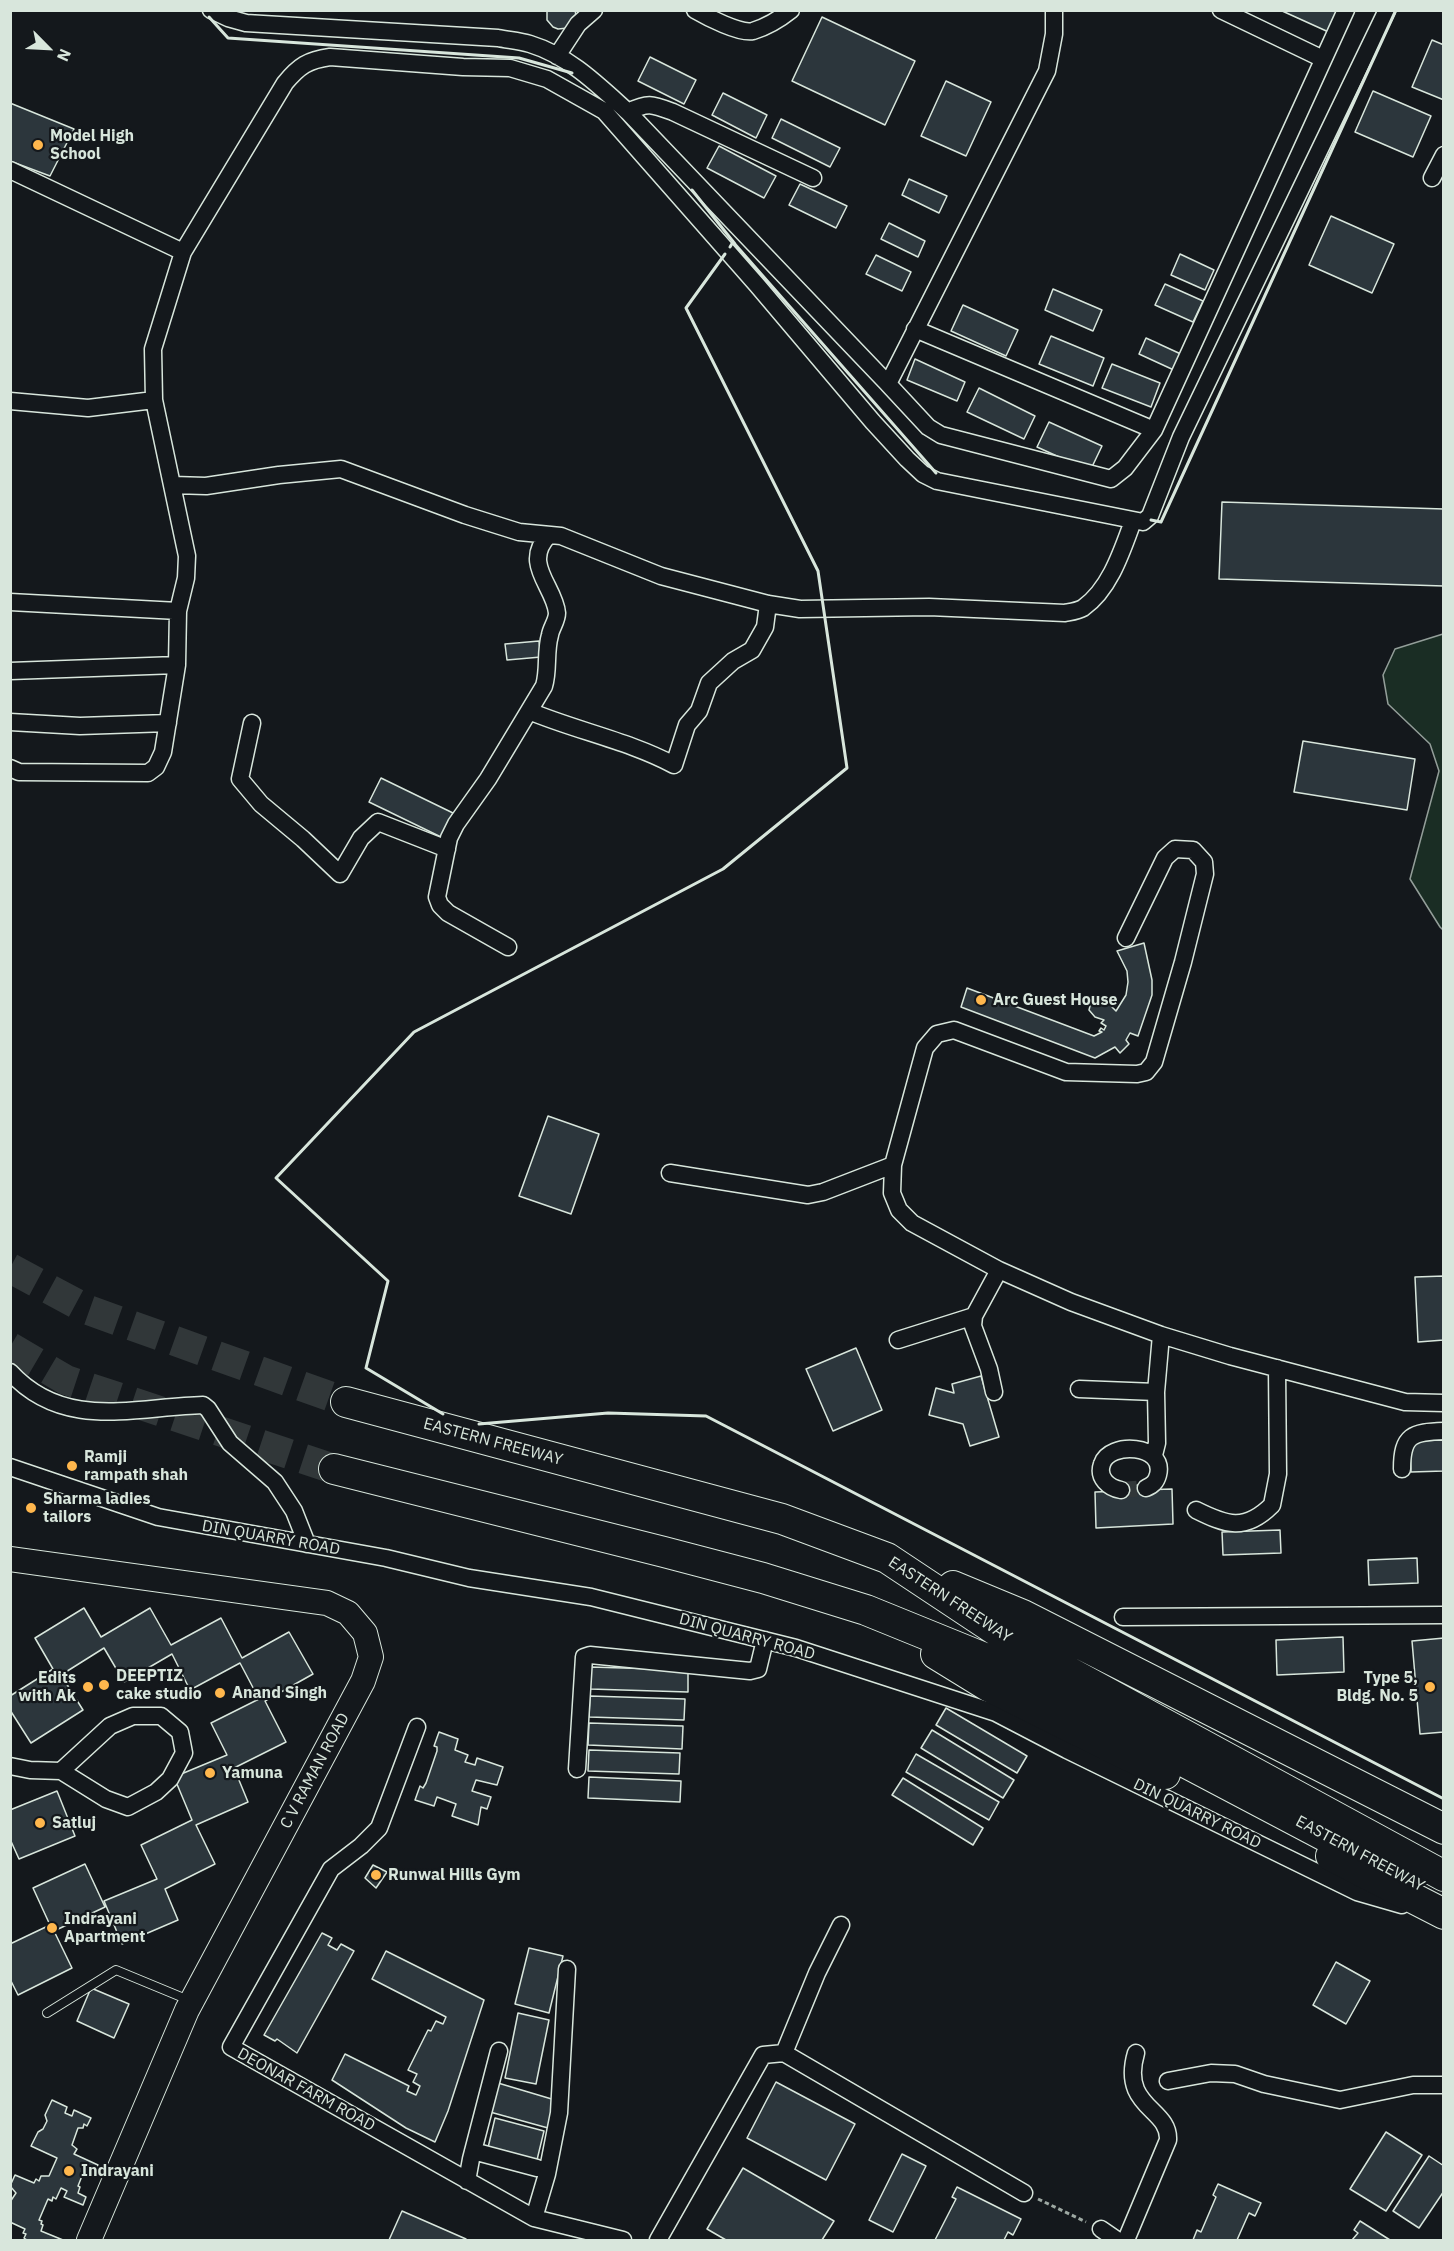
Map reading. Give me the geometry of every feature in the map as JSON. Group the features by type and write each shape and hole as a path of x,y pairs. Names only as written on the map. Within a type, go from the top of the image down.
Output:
{"highway":[{"name":"EASTERN FREEWAY","path":"346,1402 782,1519 887,1558 1005,1652 1443,1898"},
{"name":"EASTERN FREEWAY","path":"334,1469 763,1578 1005,1652 1443,1876"},
{"path":"887,1558 1023,1615 1443,1829"},
{"path":"867,1610 988,1686 1443,1914"}],"street":[{"path":"211,10 229,14 246,23 498,38 530,44 567,60 628,112 928,427 941,435 1111,479 1125,468 1154,430 1346,10"},
{"path":"557,56 578,24 594,10"},
{"path":"695,10 720,23 751,31 783,17 791,10"},
{"path":"888,384 1047,72 1054,34 1054,10"},
{"path":"10,768 19,772 148,773 156,766 164,752 177,664 178,611 186,578 187,556 154,400 153,349 183,252 285,83 294,72 312,59 330,57 463,67 510,68 547,79 604,111 757,285 873,422 923,474 938,481 1143,522 1150,516 1182,437 1387,10"},
{"path":"1228,12 1323,58"},
{"path":"628,112 643,105 664,109 813,178"},
{"path":"1432,178 1443,155"},
{"path":"10,170 183,252"},
{"path":"915,329 1154,430"},
{"path":"10,401 88,408 154,400"},
{"path":"173,485 207,486 340,469 465,515 519,532 561,536 661,576 768,604 800,609 929,607 1065,613 1082,609 1100,591 1120,557 1133,521"},
{"path":"508,947 448,913 440,905 437,897 449,838 456,824 488,779 544,687 547,676 549,636 557,617 556,609 542,579 538,556 543,541 549,536"},
{"path":"10,603 178,611"},
{"path":"529,711 564,726 654,754 674,765 687,725 699,711 709,683 733,662 752,650 765,627 768,604"},
{"path":"10,671 177,664"},
{"path":"10,722 80,726 168,723"},
{"path":"252,723 240,778 261,804 340,874 361,838 378,822 447,849"},
{"path":"1126,938 1165,858 1175,849 1193,850 1204,862 1205,874 1184,962 1154,1062 1146,1072 1137,1074 1066,1072 954,1030 945,1030 937,1034 925,1048 893,1166 892,1192 898,1210 912,1223 999,1270 1071,1302 1161,1335 1405,1401 1443,1403"},
{"path":"670,1173 807,1195 893,1166"},
{"path":"994,1392 989,1369 973,1326 974,1316 999,1270"},
{"path":"898,1340 974,1316"},
{"path":"1154,1455 1157,1443 1156,1392 1161,1335"},
{"path":"1196,1510 1218,1521 1237,1524 1253,1520 1272,1505 1278,1473 1277,1368"},
{"path":"10,1372 20,1383 38,1395 59,1406 83,1412 203,1405 230,1443 275,1482 294,1511 307,1544"},
{"path":"1079,1389 1156,1392"},
{"path":"1402,1468 1402,1451 1409,1438 1422,1432 1443,1431"},
{"path":"1121,1490 1107,1485 1102,1477 1102,1461 1109,1454 1120,1451 1145,1451 1154,1455 1159,1469 1157,1479 1146,1488"},
{"name":"DIN QUARRY ROAD","path":"10,1467 158,1518 386,1558 468,1578 591,1597 796,1648 996,1713 1357,1892 1393,1902 1443,1925"},
{"name":"C V RAMAN ROAD","path":"10,1559 327,1603 348,1613 365,1633 371,1657 363,1681 191,2002 88,2241"},
{"path":"1123,1617 1443,1615"},
{"path":"577,1769 584,1657 590,1655 750,1671 758,1669 765,1640"},
{"path":"10,1766 30,1770 61,1771 106,1799 128,1807 156,1792 170,1779 184,1754 180,1732 161,1716 133,1716 110,1726 61,1771"},
{"name":"DEONAR FARM ROAD","path":"417,1727 379,1828 361,1846 331,1869 231,2047 534,2218 624,2241"},
{"path":"784,2053 817,1974 841,1925"},
{"path":"534,2218 547,2174 559,2113 567,1969"},
{"path":"467,2181 499,2051"},
{"path":"658,2241 763,2055 784,2053 1024,2193"},
{"path":"1126,2241 1168,2140 1164,2126 1143,2102 1134,2087 1131,2070 1136,2053"},
{"path":"1168,2081 1210,2073 1235,2074 1264,2084 1340,2100 1413,2085 1443,2085"},
{"path":"473,2151 537,2168"},
{"path":"1101,2229 1117,2241"}],"lane":[{"path":"47,2013 116,1970 191,2002"}],"path":[{"path":"1024,2193 1101,2229"}],"green space":[{"path":"1444,634 1443,930 1410,879 1439,771 1430,744 1388,704 1383,675 1395,649"}],"building":[{"path":"547,10 575,10 576,16 568,28 558,29 547,20"},
{"path":"1280,10 1337,10 1333,34"},
{"path":"822,17 915,61 885,125 792,81"},
{"path":"1432,40 1444,45 1444,100 1412,87"},
{"path":"650,57 696,80 684,104 638,81"},
{"path":"946,81 991,102 966,156 921,136"},
{"path":"1373,91 1431,116 1413,157 1355,132"},
{"path":"723,93 767,115 756,138 712,115"},
{"name":"Model High School","path":"10,103 74,129 50,176 10,161"},
{"path":"781,119 840,148 830,167 772,138"},
{"path":"719,146 776,176 764,198 707,168"},
{"path":"909,179 947,196 939,213 902,195"},
{"path":"800,184 847,206 836,228 789,205"},
{"path":"1331,216 1394,244 1372,293 1309,265"},
{"path":"889,223 925,241 918,257 881,239"},
{"path":"1180,254 1214,270 1205,290 1171,275"},
{"path":"876,255 911,272 902,291 866,274"},
{"path":"1165,284 1203,301 1193,322 1155,305"},
{"path":"1053,289 1102,310 1093,331 1045,310"},
{"path":"963,305 1018,330 1006,356 951,331"},
{"path":"1051,336 1104,358 1093,386 1039,364"},
{"path":"1146,338 1183,355 1176,371 1139,354"},
{"path":"915,359 965,382 957,401 907,380"},
{"path":"1112,364 1160,383 1151,407 1102,388"},
{"path":"979,388 1035,416 1024,439 967,412"},
{"path":"1049,422 1102,446 1090,471 1037,447"},
{"path":"1222,502 1444,509 1444,586 1219,579"},
{"path":"539,641 541,657 507,660 505,644"},
{"path":"1303,741 1415,759 1407,810 1294,792"},
{"path":"381,778 453,813 441,837 369,802"},
{"name":"Arc Guest House","path":"1144,943 1152,980 1152,995 1138,1036 1130,1033 1126,1040 1129,1044 1120,1053 1115,1047 1095,1058 961,1007 967,988 1094,1036 1102,1032 1099,1031 1101,1028 1104,1030 1106,1026 1101,1023 1104,1020 1095,1017 1089,1010 1091,1002 1097,998 1103,998 1116,1011 1126,995 1127,971 1117,951"},
{"path":"548,1116 599,1134 571,1214 519,1196"},
{"path":"1444,1276 1444,1340 1418,1342 1415,1277"},
{"path":"856,1348 882,1410 833,1431 806,1369"},
{"path":"981,1376 999,1437 970,1446 963,1424 929,1415 936,1388 954,1393 952,1384"},
{"path":"1444,1440 1444,1471 1411,1472 1410,1441"},
{"path":"1141,1485 1141,1490 1172,1489 1173,1524 1096,1528 1095,1492 1123,1491 1122,1486"},
{"path":"1280,1530 1281,1553 1223,1555 1222,1532"},
{"path":"1417,1558 1418,1583 1369,1585 1368,1560"},
{"name":"Yamuna","path":"84,1608 101,1637 150,1608 171,1645 221,1618 242,1658 289,1632 313,1674 265,1701 286,1742 234,1768 248,1802 196,1825 215,1864 165,1889 178,1920 122,1944 104,1901 157,1879 141,1845 192,1820 174,1777 227,1755 211,1723 259,1699 240,1663 190,1690 172,1654 124,1682 104,1648 61,1675 83,1710 31,1743 10,1710 10,1696 53,1669 35,1638"},
{"path":"1343,1637 1344,1672 1277,1675 1276,1640"},
{"name":"Type 5, Bldg. No. 5","path":"1444,1638 1444,1732 1420,1734 1412,1641"},
{"path":"591,1667 688,1670 688,1692 590,1689"},
{"path":"590,1696 685,1699 684,1720 589,1717"},
{"path":"946,1708 1027,1756 1017,1773 936,1725"},
{"path":"589,1723 683,1726 682,1749 588,1745"},
{"path":"932,1730 1014,1780 1003,1798 921,1748"},
{"path":"439,1732 458,1739 455,1750 468,1755 465,1762 475,1765 477,1758 503,1767 497,1785 476,1780 472,1791 491,1797 487,1809 481,1807 478,1825 452,1816 456,1804 437,1797 434,1806 415,1800 420,1786 423,1788 426,1783 437,1751 437,1747 434,1746"},
{"path":"589,1750 680,1753 679,1774 588,1771"},
{"path":"916,1754 999,1802 989,1820 906,1772"},
{"path":"589,1777 681,1781 680,1802 588,1798"},
{"path":"903,1778 983,1828 973,1845 892,1795"},
{"name":"Satluj","path":"57,1791 75,1836 19,1859 10,1839 10,1810"},
{"name":"Indrayani Apartment","path":"85,1864 105,1907 54,1931 72,1968 18,1995 10,1979 10,1944 50,1925 33,1888"},
{"name":"Runwal Hills Gym","path":"373,1865 387,1872 376,1888 365,1878"},
{"path":"322,1933 332,1938 328,1945 337,1950 341,1944 354,1951 297,2053 277,2039 275,2041 264,2035"},
{"path":"529,1948 563,1956 549,2013 515,2004"},
{"path":"386,1951 484,2000 448,2111 435,2142 406,2128 332,2080 345,2054 409,2086 407,2091 416,2095 420,2086 413,2082 417,2074 408,2070 428,2030 431,2031 436,2021 443,2024 446,2017 372,1979"},
{"path":"1336,1962 1370,1981 1346,2024 1313,2005"},
{"path":"91,1988 129,2004 114,2038 77,2021"},
{"path":"518,2013 549,2020 536,2084 505,2078"},
{"path":"776,2082 855,2124 826,2180 747,2138"},
{"path":"498,2083 555,2100 548,2128 490,2112"},
{"name":"Indrayani","path":"52,2100 67,2107 65,2113 72,2116 74,2110 91,2118 87,2126 84,2124 83,2128 78,2128 72,2145 77,2149 74,2154 98,2165 95,2172 88,2170 85,2177 82,2176 78,2186 80,2187 78,2193 86,2197 83,2205 64,2197 67,2191 61,2188 56,2199 53,2197 52,2201 48,2199 39,2220 43,2225 41,2231 63,2240 27,2240 24,2238 26,2234 23,2233 25,2229 10,2222 10,2202 16,2193 10,2186 15,2175 34,2183 36,2179 39,2181 41,2176 49,2176 57,2158 31,2146 47,2121 45,2115"},
{"path":"495,2118 544,2131 536,2164 487,2152"},
{"path":"1386,2132 1422,2155 1386,2211 1350,2189"},
{"path":"902,2154 926,2166 893,2232 869,2220"},
{"path":"1429,2156 1444,2166 1444,2191 1419,2228 1393,2211"},
{"path":"743,2168 834,2221 822,2240 726,2240 707,2229"},
{"path":"1218,2184 1261,2203 1255,2216 1249,2213 1237,2240 1193,2240 1197,2230 1201,2232 1216,2197 1213,2195"},
{"path":"957,2187 1021,2219 1013,2235 1008,2232 1004,2240 935,2240 956,2199 952,2197"},
{"path":"402,2211 466,2239 389,2240"},
{"path":"1360,2221 1390,2240 1352,2240 1358,2233 1354,2230"}],"tunnel":[{"path":"10,1268 88,1310 346,1402"},
{"path":"10,1347 66,1380 334,1469"},
{"path":"1121,1490 1146,1488"}],"wall":[{"path":"1151,520 1161,522 1396,10"},
{"path":"209,17 228,38 519,58 572,73"},
{"path":"692,190 735,244"},
{"path":"730,247 733,242 936,473"},
{"path":"443,1414 366,1368 388,1281 276,1178 414,1032 723,869 847,768 818,571 686,308 725,254"},
{"path":"479,1424 608,1413 706,1416 1444,1799"}],"place":[{"name":"Model High School","path":"38,145"},
{"name":"Arc Guest House","path":"981,1000"},
{"name":"Ramji rampath shah","path":"72,1466"},
{"name":"Sharma ladies tailors","path":"31,1508"},
{"name":"DEEPTIZ cake studio","path":"104,1685"},
{"name":"Edits with Ak","path":"88,1687"},
{"name":"Type 5, Bldg. No. 5","path":"1430,1687"},
{"name":"Anand Singh","path":"220,1693"},
{"name":"Yamuna","path":"210,1773"},
{"name":"Satluj","path":"40,1823"},
{"name":"Runwal Hills Gym","path":"376,1875"},
{"name":"Indrayani Apartment","path":"52,1928"},
{"name":"Indrayani","path":"69,2171"}]}
